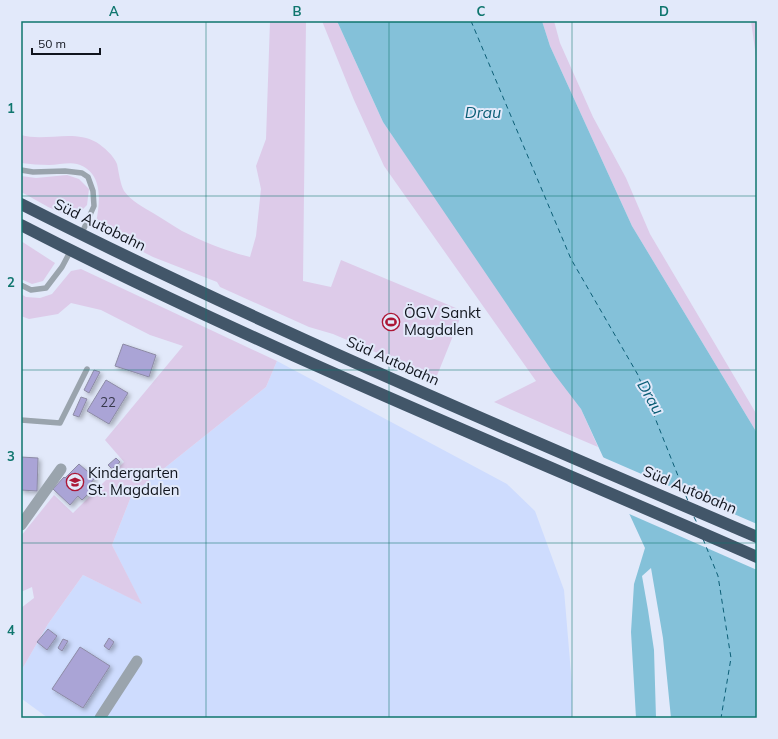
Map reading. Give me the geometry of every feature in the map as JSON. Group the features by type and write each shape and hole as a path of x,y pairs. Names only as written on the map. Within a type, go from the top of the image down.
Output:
{"highway":[{"name":"Süd Autobahn","path":"21,204 231,306 526,437 757,537"},
{"path":"21,225 240,330 515,453 757,556"}],"street":[{"path":"21,525 61,469"},
{"path":"100,718 137,661"}],"lane":[{"path":"21,170 33,172 65,171 82,173 88,177 93,191 94,206 81,234"},
{"path":"21,286 31,290 46,288 62,267 71,250"},
{"path":"21,420 60,423 87,369"}],"shaded area":[{"path":"270,21 306,21 303,281 331,287 341,260 463,311 436,378 333,334 309,327 220,287 217,282 153,257 100,230 96,223 99,206 98,189 92,174 86,168 74,163 39,165 21,163 21,135 30,137 78,136 87,138 99,144 114,158 124,191 134,201 190,235 224,249 250,257 256,236 261,189 256,166 266,139"},
{"path":"322,21 337,21 383,122 581,409 598,447 494,402 536,381 384,166 354,100"},
{"path":"542,21 554,21 560,43 593,117 626,178 650,234 757,415 757,433 632,226 550,46"},
{"path":"751,21 757,21 757,64"},
{"path":"67,175 79,179 89,189 87,205 76,216 62,213 48,207 21,192 21,176 36,178"},
{"path":"21,241 55,263 43,281 32,284 21,279"},
{"path":"81,269 277,361 266,387 132,494 112,545 142,604 83,575 48,624 21,671 21,608 34,598 32,587 21,592 21,536 54,495 73,513 124,462 105,440 183,346 150,335 101,310 71,303 58,314 29,319 21,316 21,294 26,297 40,298 52,294 71,271"},
{"path":"277,361 507,484 535,511 564,590 572,685 572,718 48,718 22,699 21,671 48,624 83,575 141,603 112,545 132,494 266,387"}],"water":[{"name":"Drau","path":"337,21 542,21 550,46 632,226 757,433 757,718 671,718 663,638 651,568 642,576 654,650 656,718 636,718 631,632 634,584 645,548 581,409 552,371 383,122"}],"pier":[{"path":"600,456 757,524 757,570 627,513"}],"building":[{"path":"123,344 156,355 149,377 115,366"},
{"path":"94,370 100,372 89,393 84,390"},
{"path":"106,380 128,393 109,424 87,411"},
{"path":"81,397 87,399 79,417 73,415"},
{"path":"21,457 38,458 37,491 21,490"},
{"path":"116,458 120,462 112,469 108,465"},
{"name":"Kindergarten St. Magdalen","path":"79,464 95,478 89,485 93,489 82,500 78,496 70,505 53,489"},
{"path":"48,629 57,636 47,650 37,642"},
{"path":"109,638 114,642 109,650 104,646"},
{"path":"63,639 68,641 62,651 58,648"},
{"path":"80,647 110,666 83,708 52,689"}],"ferry route":[{"path":"471,21 571,259 638,375 688,501"},
{"path":"694,517 698,525"},
{"path":"703,539 718,576 731,658 721,718"}],"place":[{"name":"ÖGV Sankt Magdalen","path":"391,322"},
{"name":"Kindergarten St. Magdalen","path":"75,482"}]}
